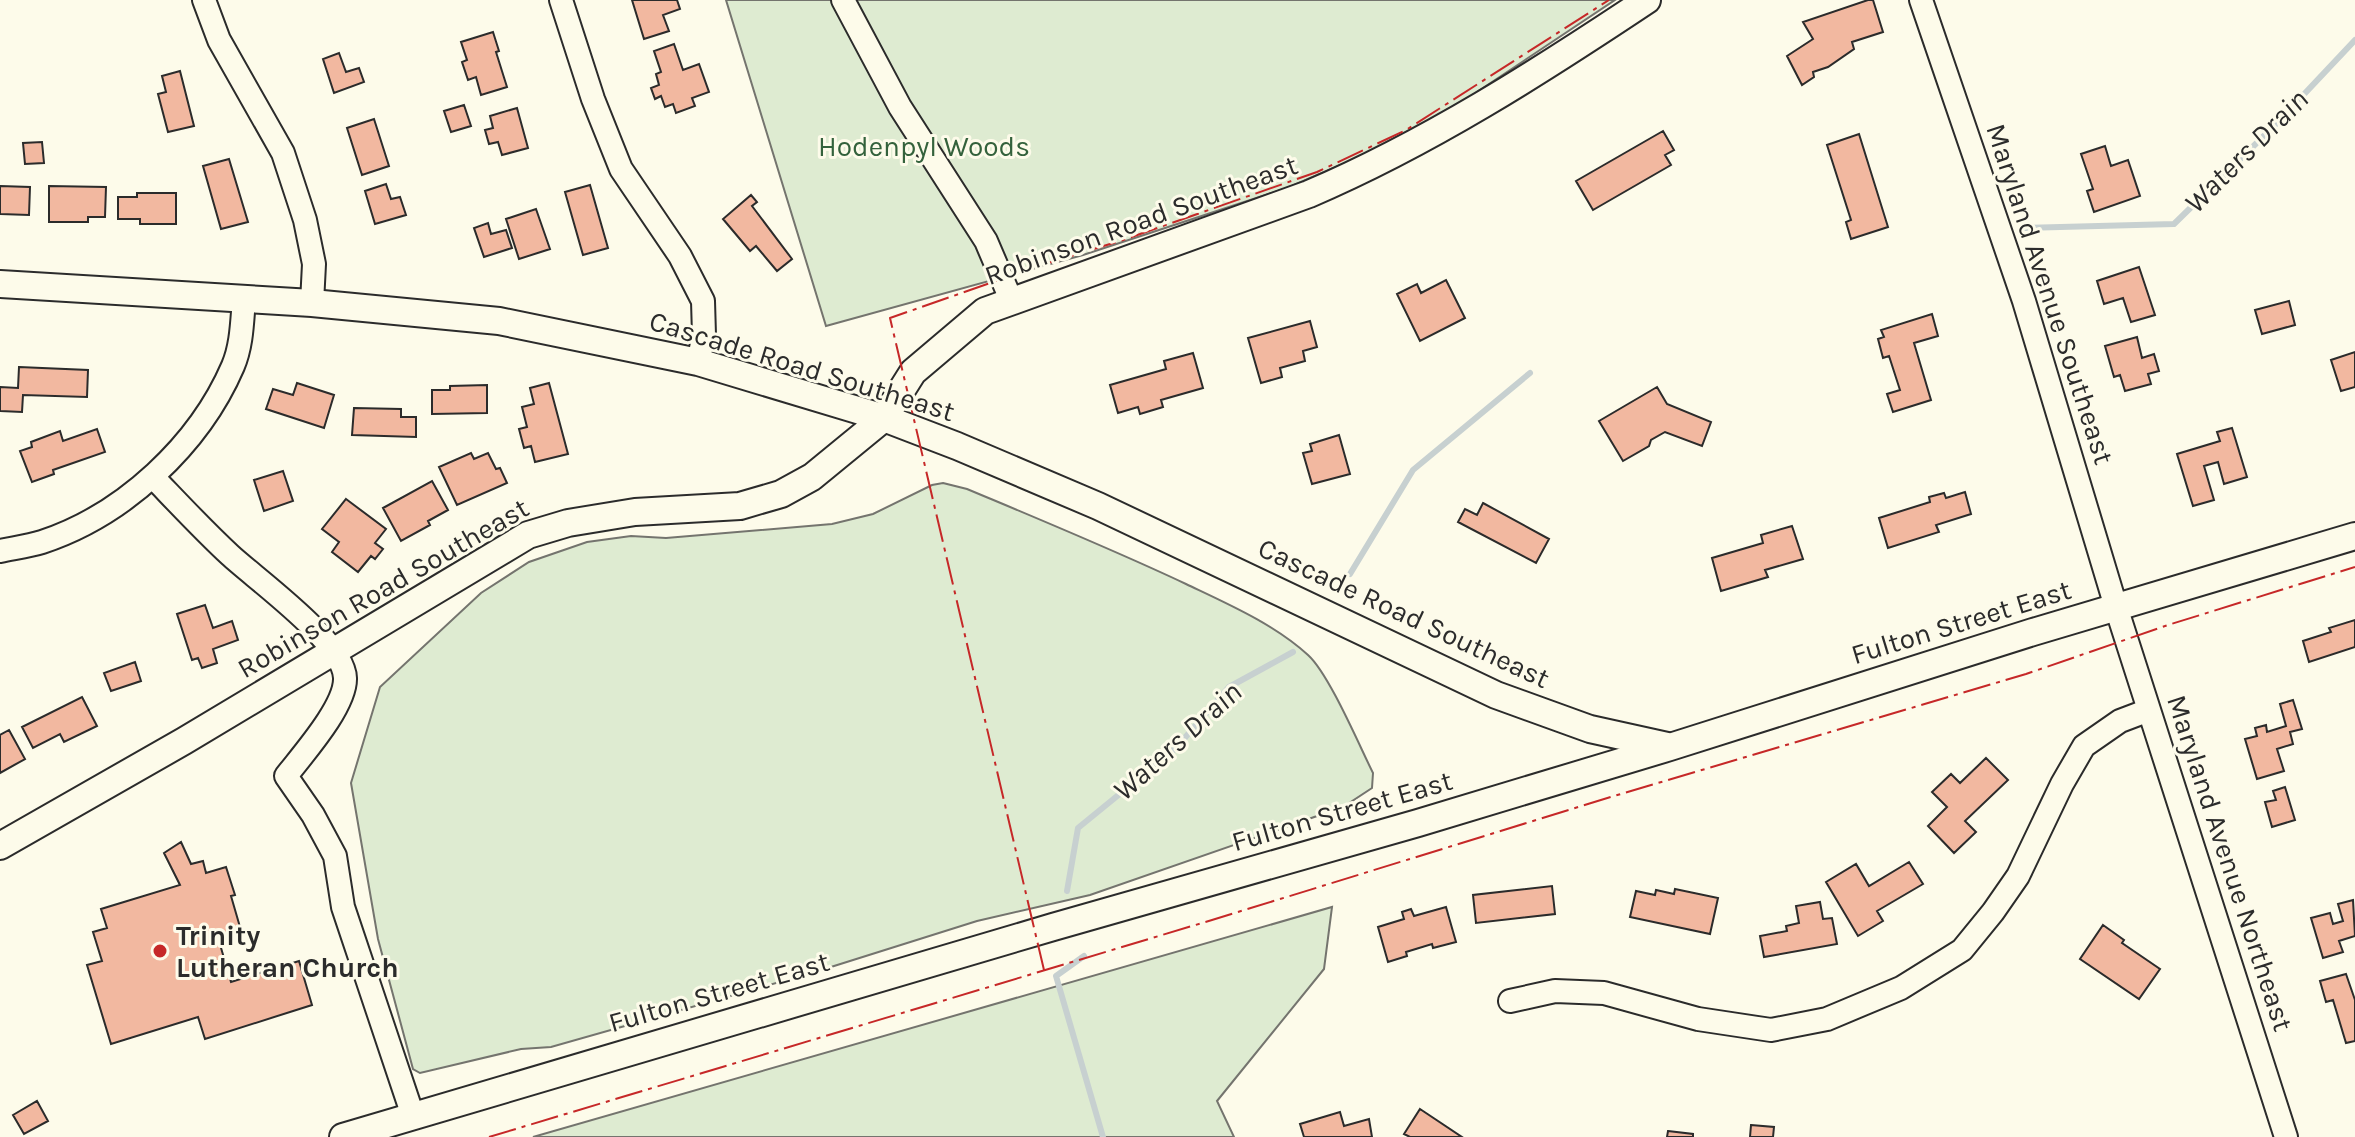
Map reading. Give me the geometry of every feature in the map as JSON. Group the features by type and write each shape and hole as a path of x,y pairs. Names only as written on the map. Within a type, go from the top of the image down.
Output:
{"main road":[{"name":"Robinson Road Southeast","path":"0,846 184,741 528,535 568,523 635,512 740,506 781,494 812,477 884,418 913,372 985,311 1309,194 1348,177 1466,114 1647,0"},
{"name":"Cascade Road Southeast","path":"0,284 312,303 499,321 698,362 884,418 1070,494 1496,695 1590,729 1670,747"},
{"name":"Fulton Street East","path":"343,1137 1670,747 2116,607 2355,536"}],"street":[{"path":"204,0 219,40 283,153 314,264 312,303"},
{"path":"561,0 593,99 621,169 680,256 703,301 704,335 698,362"},
{"path":"843,0 900,107 986,241 1012,302"},
{"name":"Maryland Avenue Southeast","path":"1921,0 2024,301 2116,607"},
{"path":"0,551 42,542 89,521 153,477 202,421 233,365 241,337 244,299"},
{"path":"153,477 230,555 303,619 333,651 345,676 342,698 286,776 313,815 335,856 343,907 413,1116"},
{"name":"Maryland Avenue Northeast","path":"2116,607 2286,1137"},
{"path":"1510,1001 1555,991 1604,993 1698,1019 1771,1030 1827,1019 1901,988 1962,950 1993,912 2018,876 2062,784 2084,746 2120,721 2149,710"}],"green space":[{"name":"Hodenpyl Woods","path":"726,0 1615,0 1471,96 1380,148 1287,188 1083,255 826,326"},
{"path":"943,483 967,489 1132,559 1234,607 1295,644 1316,664 1343,711 1373,773 1372,788 1343,807 1090,895 977,921 815,972 551,1047 521,1049 420,1073 413,1069 378,939 351,783 380,687 481,593 529,562 587,542 631,536 666,538 832,524 873,514 932,485"},
{"path":"1332,907 1324,969 1217,1101 1234,1137 533,1137"}],"building":[{"path":"632,0 677,0 680,9 663,15 669,31 644,39"},
{"path":"1873,0 1883,32 1852,42 1854,49 1828,67 1813,72 1814,77 1802,85 1787,56 1813,39 1803,22"},
{"path":"493,32 507,87 481,95 476,77 468,80 462,62 467,60 461,42"},
{"path":"674,44 683,70 699,64 709,92 692,98 695,106 676,113 673,104 665,107 661,96 655,99 651,88 659,85 656,74 661,72 654,51"},
{"path":"339,53 346,72 359,68 364,82 334,93 323,59"},
{"path":"180,71 194,126 168,132 158,94 166,92 162,76"},
{"path":"464,105 471,126 451,132 444,111"},
{"path":"517,108 528,148 502,155 498,142 489,144 485,130 493,128 490,116"},
{"path":"374,119 389,166 362,175 347,128"},
{"path":"1663,131 1674,150 1665,155 1671,165 1593,210 1576,181"},
{"path":"1859,134 1888,227 1851,239 1846,222 1851,220 1827,145"},
{"path":"42,142 44,163 25,164 23,143"},
{"path":"2105,146 2111,166 2128,160 2140,196 2094,212 2087,191 2093,189 2081,154"},
{"path":"229,159 248,222 221,229 203,166"},
{"path":"386,184 391,199 400,197 406,215 375,224 365,191"},
{"path":"590,185 608,248 583,255 565,192"},
{"path":"0,186 30,187 29,215 0,214"},
{"path":"49,186 106,187 105,217 88,217 88,222 49,222"},
{"path":"137,193 176,193 176,224 140,224 140,219 118,219 118,197 137,197"},
{"path":"751,195 757,202 752,206 792,259 777,271 756,246 750,251 723,219"},
{"path":"536,209 550,249 519,259 506,219"},
{"path":"488,223 491,234 506,230 512,248 484,257 474,228"},
{"path":"2139,267 2155,315 2131,322 2123,298 2104,304 2097,281"},
{"path":"1446,280 1465,318 1420,341 1397,294 1417,284 1421,293"},
{"path":"2289,301 2295,325 2262,334 2255,310"},
{"path":"1932,314 1938,336 1914,343 1931,400 1893,412 1887,394 1900,390 1889,356 1883,358 1878,339 1884,337 1881,330"},
{"path":"1310,321 1317,347 1303,351 1305,361 1280,368 1282,377 1261,383 1248,338"},
{"path":"2137,337 2142,358 2154,354 2159,371 2148,374 2151,384 2125,391 2120,375 2114,377 2105,346"},
{"path":"2355,352 2355,387 2341,391 2331,360"},
{"path":"1193,353 1203,388 1161,400 1163,407 1140,414 1138,407 1118,413 1110,385 1166,369 1164,361"},
{"path":"19,367 88,370 87,397 23,395 22,412 0,411 0,387 18,388"},
{"path":"297,383 334,395 324,428 266,409 273,389 293,395"},
{"path":"549,383 568,454 535,462 531,446 524,448 519,429 527,427 522,407 534,404 530,388"},
{"path":"487,385 487,413 432,414 432,390"},
{"path":"1657,387 1667,404 1711,422 1702,446 1665,432 1651,440 1649,446 1623,461 1599,421"},
{"path":"354,408 401,409 401,417 416,417 416,437 352,435"},
{"path":"2232,428 2247,477 2224,484 2218,462 2204,466 2214,500 2193,506 2177,454 2220,441 2217,432"},
{"path":"97,429 105,452 53,470 54,474 32,482 20,451 32,447 31,442 60,431 63,441"},
{"path":"1339,435 1350,474 1312,484 1303,453 1312,451 1310,444"},
{"path":"471,453 474,459 488,453 507,483 457,505 439,467"},
{"path":"283,471 293,501 264,511 254,480"},
{"path":"432,481 448,510 428,521 430,525 401,541 383,508"},
{"path":"1965,492 1971,514 1936,525 1939,532 1888,548 1879,518 1930,502 1929,497 1944,493 1946,498"},
{"path":"346,499 386,529 375,543 383,549 375,559 371,556 358,572 332,552 339,542 322,529"},
{"path":"1483,503 1549,539 1536,563 1458,522 1465,509 1477,515"},
{"path":"1792,526 1803,559 1765,570 1768,577 1721,591 1712,558 1763,543 1761,535"},
{"path":"205,605 213,628 232,621 238,640 213,649 217,663 202,668 198,658 192,660 177,614"},
{"path":"2355,620 2355,647 2309,662 2303,641"},
{"path":"135,662 141,681 111,691 104,673"},
{"path":"82,697 97,726 64,742 60,734 33,748 22,727"},
{"path":"2293,700 2302,729 2290,732 2293,744 2277,749 2284,771 2257,779 2245,739 2257,736 2255,728 2266,725 2267,732 2286,726 2280,704"},
{"path":"9,730 25,759 0,773 0,735"},
{"path":"1986,758 2008,780 1965,821 1976,832 1954,853 1928,826 1947,807 1932,792 1951,774 1960,783"},
{"path":"2285,787 2295,820 2272,827 2265,802 2276,800 2273,791"},
{"name":"Trinity Lutheran Church","path":"181,842 191,864 203,861 206,873 226,867 235,895 231,896 240,927 229,930 231,938 219,941 231,982 299,961 312,1005 205,1039 198,1017 111,1044 87,965 102,961 93,932 107,928 101,909 180,885 164,853"},
{"path":"1909,862 1923,884 1877,911 1883,921 1858,936 1826,882 1856,864 1869,886"},
{"path":"1552,886 1555,914 1476,923 1473,895"},
{"path":"1675,889 1718,898 1710,934 1630,917 1636,891 1655,895 1656,890 1674,894"},
{"path":"2353,900 2355,936 2339,941 2343,952 2323,958 2311,918 2330,913 2333,924 2343,921 2338,904"},
{"path":"1820,902 1823,919 1832,918 1837,944 1764,957 1760,936 1787,931 1786,926 1799,923 1796,906"},
{"path":"1446,907 1456,942 1433,948 1432,944 1406,952 1407,956 1388,962 1378,927 1404,919 1402,912 1411,909 1414,916"},
{"path":"2103,925 2124,940 2122,943 2160,969 2139,999 2080,959"},
{"path":"2346,974 2355,1000 2355,1041 2346,1043 2333,1000 2326,1002 2320,981"},
{"path":"37,1101 48,1121 24,1134 13,1115"},
{"path":"1420,1109 1462,1137 1410,1137 1404,1134"},
{"path":"1340,1112 1344,1126 1369,1119 1372,1137 1304,1137 1300,1124"},
{"path":"1751,1125 1774,1127 1773,1137 1750,1137"},
{"path":"1668,1131 1693,1134 1693,1137 1667,1137"}],"waterway":[{"name":"Waters Drain","path":"2025,228 2174,224 2275,125 2355,40"},
{"name":"Waters Drain","path":"1350,574 1413,470 1530,373"},
{"name":"Waters Drain","path":"1067,891 1078,828 1176,748 1229,687 1293,652"},
{"name":"Waters Drain","path":"1084,956 1056,976 1103,1137"}],"power":[{"path":"1044,970 890,318 1317,172 1406,130 1609,0"},
{"path":"489,1137 2026,674 2168,625 2355,567"}],"place":[{"name":"Trinity Lutheran Church","path":"160,951"}]}
